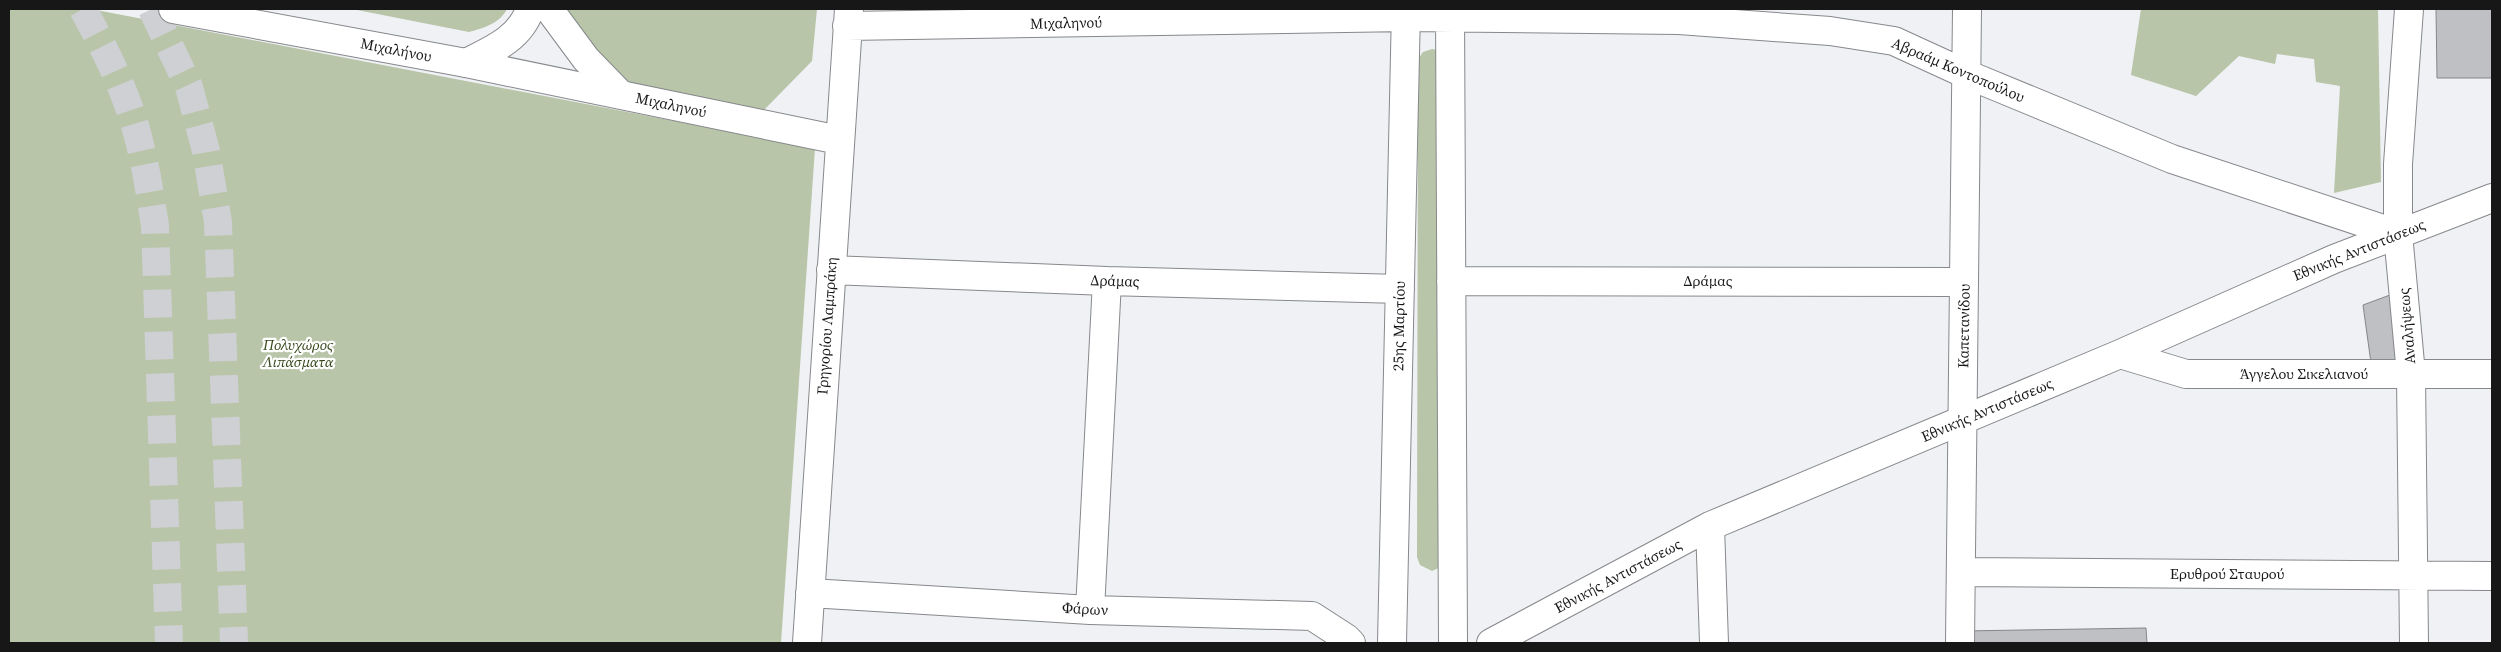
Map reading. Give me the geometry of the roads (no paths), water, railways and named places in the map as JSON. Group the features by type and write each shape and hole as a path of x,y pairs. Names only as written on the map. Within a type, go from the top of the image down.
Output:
{"street":[{"name":"Μιχαλήνου","path":"173,9 466,63 620,94"},
{"path":"466,63 510,40 526,21 530,9"},
{"path":"549,9 580,52 620,94"},
{"path":"1333,9 1360,18"},
{"name":"Καπετανίδου","path":"1960,643 1967,9"},
{"name":"Αναλήψεως","path":"2409,9 2398,164 2398,234 2411,374 2414,643"},
{"name":"Μιχαληνού","path":"848,17 1360,18 1406,13"},
{"name":"Αβραάμ Κοντοπούλου","path":"1406,13 1679,20 1830,31 1894,41 1966,74 2172,159 2398,234"},
{"name":"25ης Μαρτίου","path":"1392,643 1406,13"},
{"path":"1450,13 1453,643"},
{"name":"Γρηγορίου Λαμπράκη","path":"807,643 848,17"},
{"name":"Μιχαληνού","path":"620,94 839,140"},
{"name":"Εθνικής Αντιστάσεως","path":"1491,643 1710,526 2120,354 2334,259 2492,198"},
{"name":"Δράμας","path":"831,270 1107,281 1400,289"},
{"path":"1090,610 1107,281"},
{"name":"Δράμας","path":"1451,281 1964,282"},
{"name":"Άγγελου Σικελιανού","path":"2120,354 2186,374 2492,374"},
{"path":"1710,526 1714,643"},
{"name":"Ερυθρού Σταυρού","path":"1961,572 2492,576"},
{"name":"Φάρων","path":"810,593 1090,610 1312,616 1351,643"}],"tunnel":[{"path":"83,9 109,59 135,124 148,182 155,226 169,643"},
{"path":"152,9 189,87 206,151 218,222 234,643"}],"park label":[{"name":"Πολυχώρος Λιπάσματα","path":"298,354"}]}
